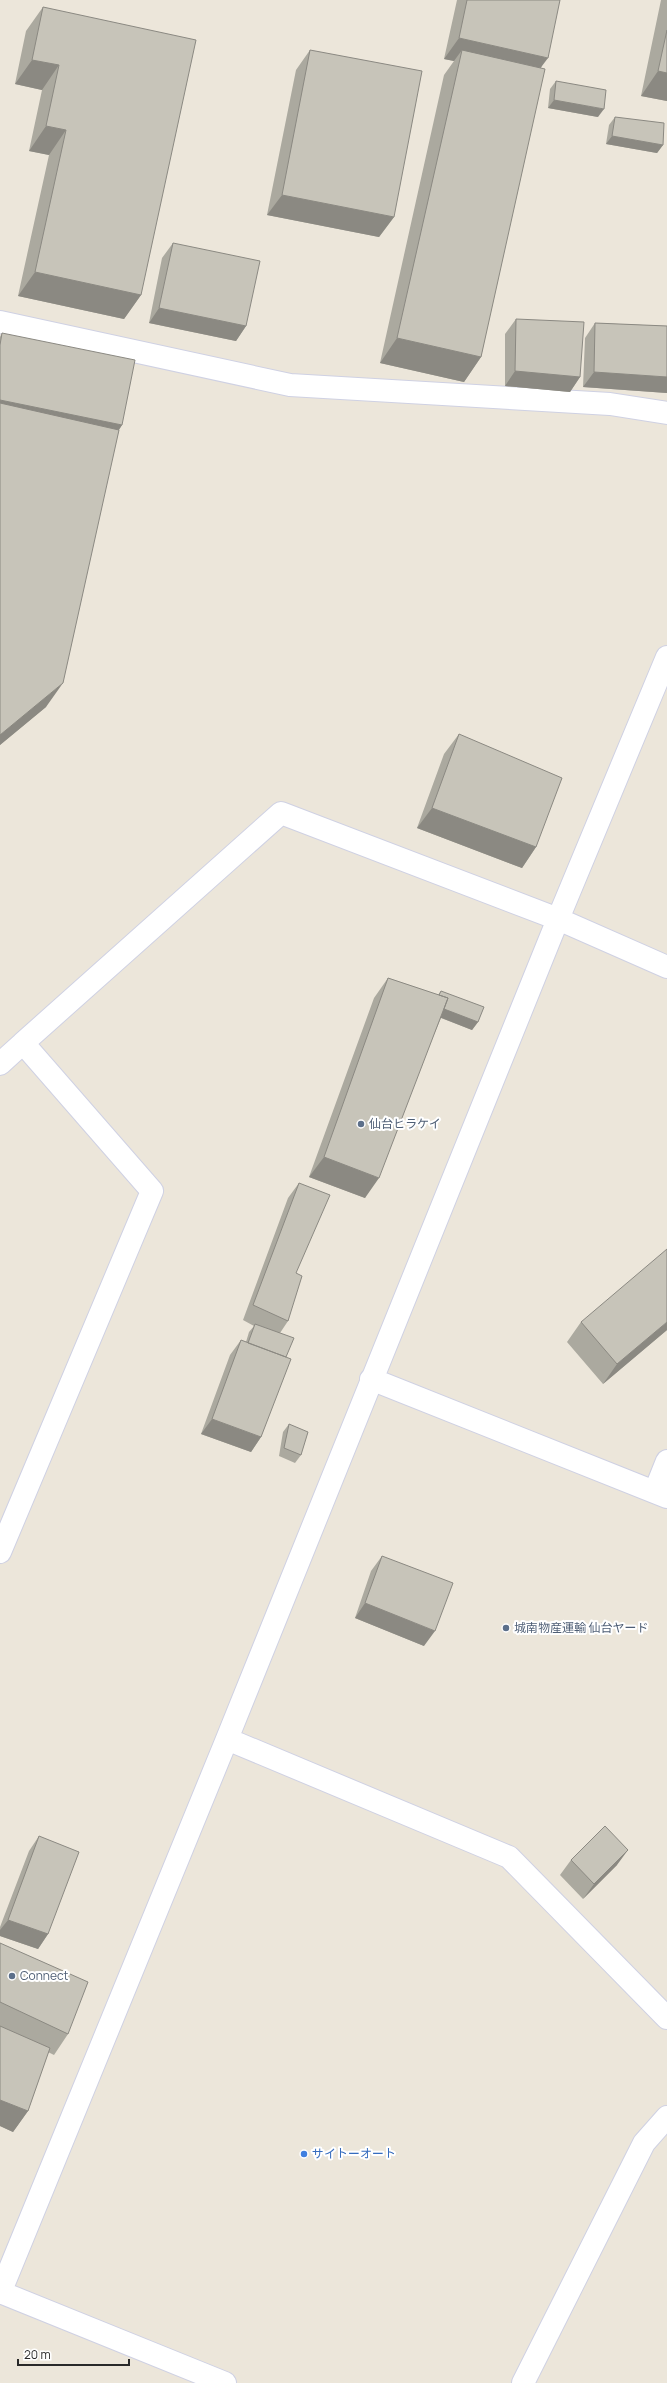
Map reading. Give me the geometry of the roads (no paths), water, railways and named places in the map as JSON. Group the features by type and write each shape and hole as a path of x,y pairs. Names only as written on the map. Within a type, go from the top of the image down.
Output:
{"street":[{"path":"0,322 290,385 610,404 667,414"},
{"path":"225,2383 0,2292 227,1739 371,1379 558,919 667,657"},
{"path":"0,1064 281,813 558,919 667,967"},
{"path":"0,1552 152,1191 23,1043"},
{"path":"371,1379 661,1494 667,1461"},
{"path":"227,1739 510,1857 667,2018"},
{"path":"523,2383 644,2143 667,2117"}],"place":[{"name":"仙台ヒラケイ","path":"361,1124"},
{"name":"城南物産運輸 仙台ヤード","path":"506,1628"},
{"name":"Connect","path":"12,1976"},
{"name":"サイトーオート","path":"304,2154"}]}
